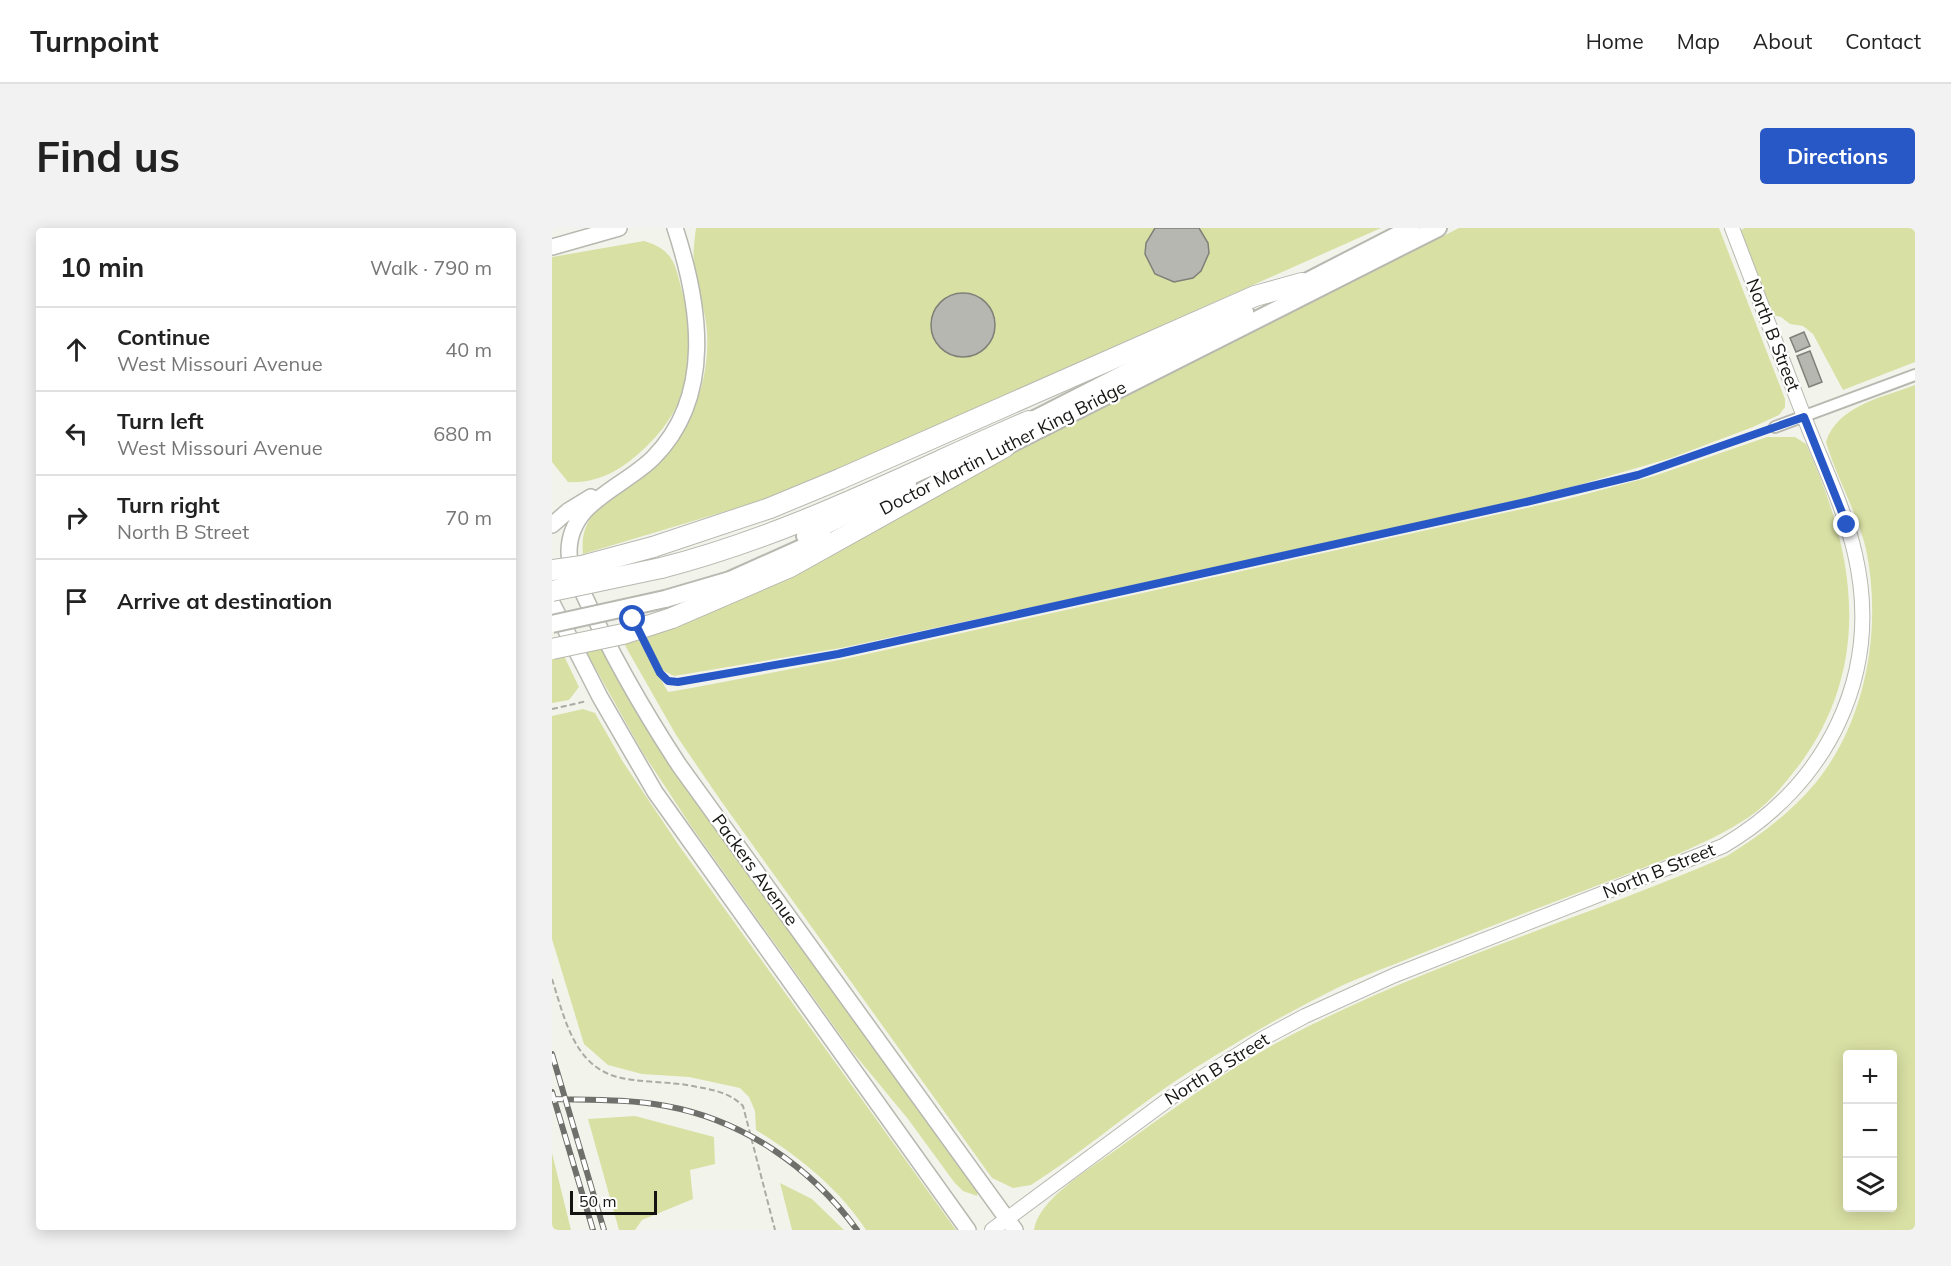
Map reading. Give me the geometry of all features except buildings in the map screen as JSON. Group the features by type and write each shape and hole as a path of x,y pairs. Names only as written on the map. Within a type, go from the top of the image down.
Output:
{"highway":[{"path":"552,570 582,566 653,547 780,504 1255,296 1302,283"},
{"path":"552,591 661,568 736,548 786,530 1029,421"},
{"path":"552,649 622,634 672,618 790,567 1005,447"}],"main road":[{"path":"552,247 619,228"},
{"name":"Packers Avenue","path":"675,228 697,327 698,363 691,393 677,426 652,459 605,492 585,511 573,529 568,556 602,634 646,714 679,765 1011,1224"},
{"name":"Doctor Martin Luther King Bridge","path":"552,624 664,594 734,569 784,547 1411,228"},
{"name":"Doctor Martin Luther King Bridge","path":"552,613 704,589 766,565 1438,228"},
{"name":"Packers Avenue","path":"552,525 568,510 605,492"},
{"name":"Packers Avenue","path":"552,603 600,697 656,792 968,1230"}],"street":[{"name":"North B Street","path":"992,1230 1011,1224 1173,1096 1264,1038 1395,975 1696,858 1747,832 1791,795 1823,755 1848,699 1858,668 1862,614 1861,584 1847,525 1732,228"},
{"path":"1775,427 1915,375"}],"path":[{"path":"640,634 660,673 668,681 763,668 974,625 1526,502 1638,475 1775,427"},
{"path":"552,709 600,697"},
{"path":"552,979 565,1021 578,1047 596,1067 615,1077 675,1082 722,1092 734,1097 743,1106 775,1230"}],"green space":[{"path":"696,228 1381,228 880,451 760,501 583,554 586,526 592,516 600,507 643,477 661,461 684,428 695,406 703,382 707,357 705,317 694,268"},
{"path":"1459,228 1719,228 1785,399 1785,407 1779,415 1753,427 1671,458 1558,491 1254,560 841,648 674,676 660,669 642,636 693,619 791,576 1024,447"},
{"path":"1745,228 1915,228 1915,362 1843,390 1813,334 1803,326 1790,324 1781,317 1773,315 1741,230"},
{"path":"644,241 662,249 672,259 675,266 688,316 690,362 685,384 666,424 631,460 602,477 568,482 552,462 552,257"},
{"path":"1915,385 1915,1230 1034,1230 1038,1219 1054,1197 1079,1176 1207,1085 1281,1040 1410,980 1727,856 1768,828 1805,795 1826,769 1841,745 1852,719 1862,691 1871,634 1872,605 1866,549 1858,522 1826,442 1840,420 1863,404"},
{"path":"1767,437 1795,437 1806,444 1823,484 1836,525 1845,566 1849,606 1847,647 1839,686 1824,726 1800,764 1770,799 1749,817 1715,837 1678,854 1345,984 1314,1000 1191,1071 1031,1185 1013,1188 992,1178 721,801 676,735 623,642 638,638 668,692 686,689 849,658 1567,499 1654,476"},
{"path":"601,646 640,717 666,758 978,1191 977,1196 963,1191 954,1182 908,1119 851,1050 691,826 643,753 585,650"},
{"path":"564,656 579,687 569,700 552,703 552,658"},
{"path":"583,709 595,713 623,762 680,847 956,1230 866,1230 843,1200 817,1174 756,1130 755,1111 749,1097 740,1088 689,1077 642,1074 608,1065 584,1044 552,939 552,716"},
{"path":"635,1116 714,1137 715,1164 690,1170 693,1199 642,1220 635,1230 619,1230 588,1119"},
{"path":"552,1153 571,1230 552,1230"},
{"path":"780,1183 812,1199 844,1230 792,1230"}],"railway":[{"path":"552,1054 604,1230"},
{"path":"552,1092 593,1230"},
{"path":"552,1099 638,1102 666,1106 722,1122 748,1135 797,1167 819,1186 857,1230"}],"route":[{"path":"633,619 660,673 668,681 678,682 838,654 1526,502 1638,475 1804,417 1847,525"}]}
